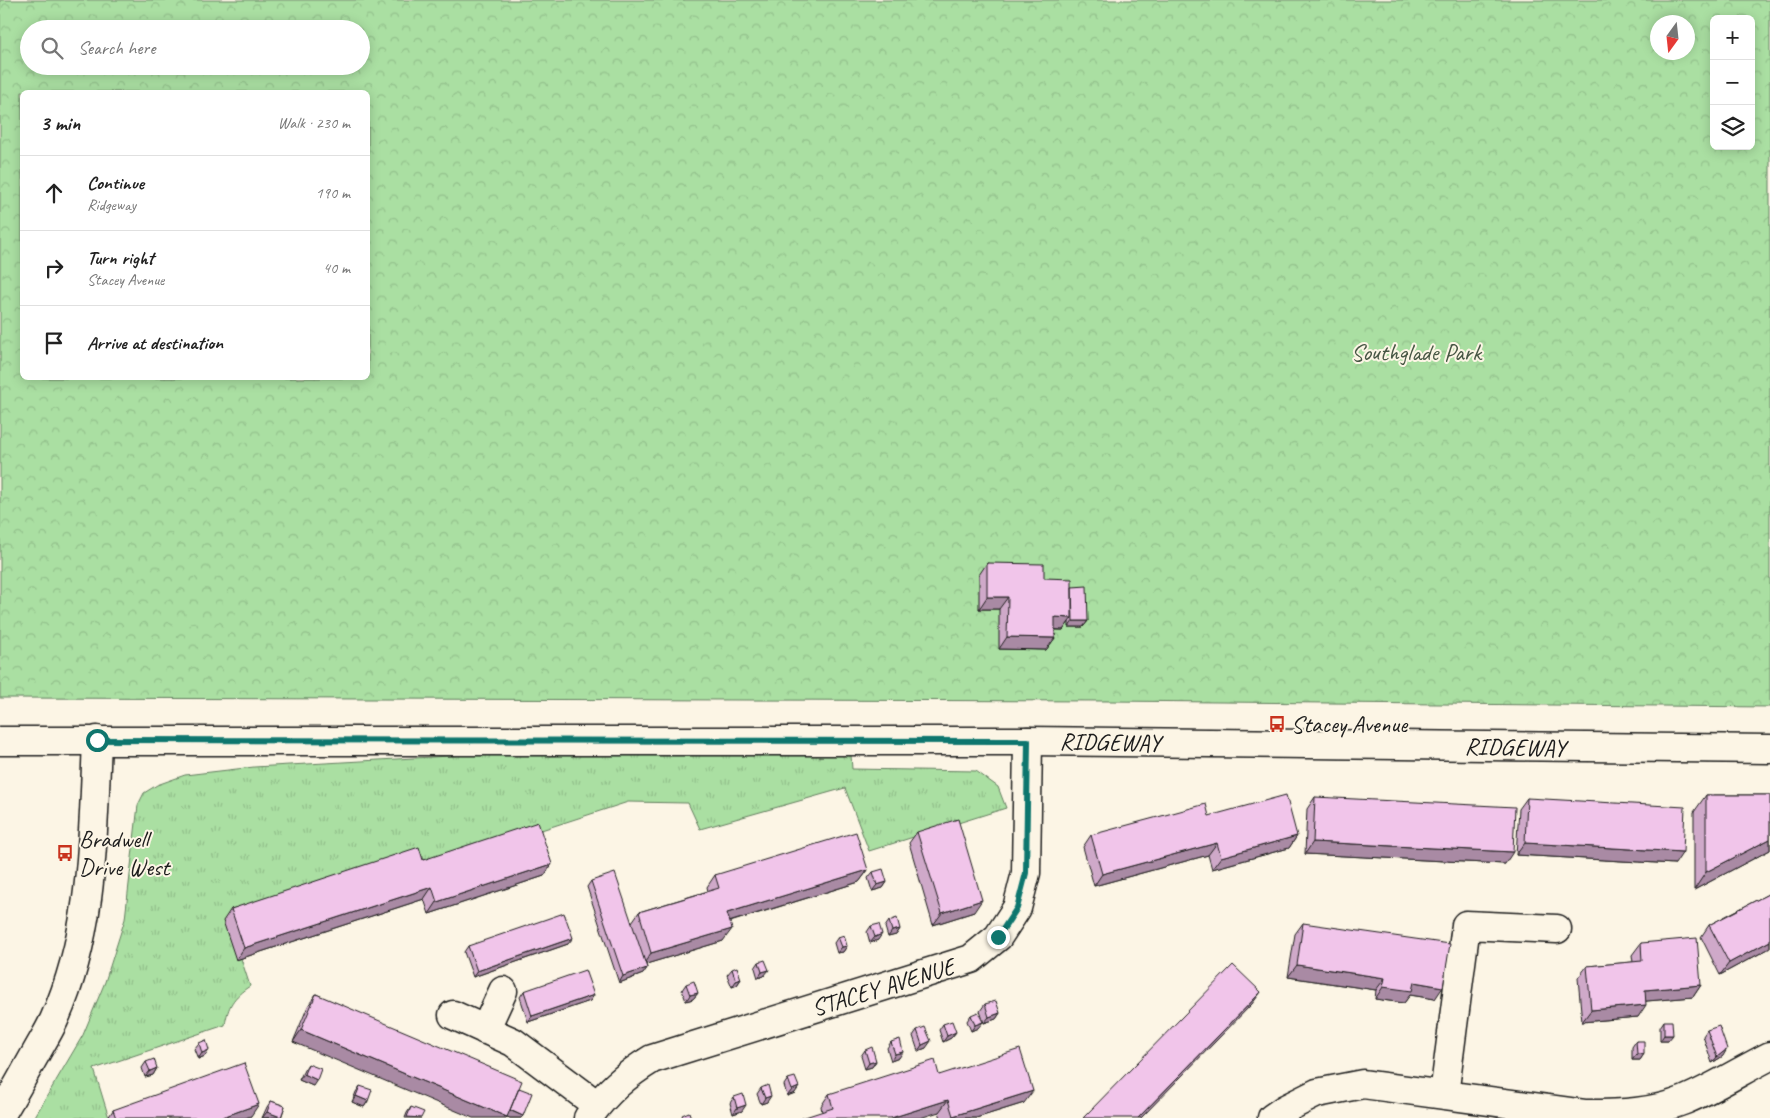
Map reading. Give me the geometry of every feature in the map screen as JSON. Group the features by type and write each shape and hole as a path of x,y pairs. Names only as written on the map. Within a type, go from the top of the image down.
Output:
{"street":[{"path":"2,1106 54,1020 79,942 87,905 92,863 97,740"},
{"name":"RIDGEWAY","path":"0,741 1028,741 1770,750"},
{"name":"STACEY AVENUE","path":"593,1111 613,1087 652,1059 971,960 998,937 1017,908 1026,873 1028,741"},
{"path":"1444,1095 1466,924 1557,929"},
{"path":"485,1030 503,991"},
{"path":"453,1015 513,1042 593,1111"},
{"path":"1272,1118 1285,1109 1317,1093 1363,1084 1578,1113 1623,1114 1654,1110 1684,1100 1770,1056"}],"green space":[{"name":"Southglade Park","path":"0,0 1770,0 1770,707 1110,701 0,698"},
{"path":"503,753 851,755 852,769 976,771 998,787 1006,808 869,851 845,788 700,829 688,803 628,802 427,867 422,855 227,916 250,986 232,1002 225,1025 94,1069 109,1118 34,1118 83,1035 105,982 125,919 138,805 144,793 157,785 185,775 254,767"}],"building":[{"path":"987,563 1044,564 1044,578 1072,579 1072,618 1055,617 1055,638 1007,637 1008,597 987,597"},
{"path":"1087,586 1088,621 1073,621 1072,587"},
{"path":"1286,795 1297,836 1221,857 1217,843 1102,874 1091,835 1206,804 1209,816"},
{"path":"1706,795 1770,795 1770,839 1706,872"},
{"path":"1315,797 1515,807 1513,852 1313,842"},
{"path":"1527,798 1685,807 1683,852 1525,843"},
{"path":"958,819 982,900 942,913 917,832"},
{"path":"538,822 552,864 437,902 432,887 244,948 231,909 419,847 423,860"},
{"path":"856,832 868,870 727,913 732,929 651,953 639,912 719,888 715,875"},
{"path":"883,869 887,882 877,885 873,872"},
{"path":"615,873 647,968 623,976 591,881"},
{"path":"1770,893 1770,941 1729,963 1709,925"},
{"path":"564,913 573,938 477,971 468,946"},
{"path":"897,918 900,929 892,931 889,921"},
{"path":"1303,923 1450,944 1443,987 1414,982 1412,991 1383,987 1385,978 1297,965"},
{"path":"879,924 882,934 875,937 871,926"},
{"path":"844,935 847,946 842,947 838,937"},
{"path":"1697,938 1701,985 1645,990 1646,1005 1591,1010 1587,966 1642,961 1641,943"},
{"path":"765,960 769,970 762,972 759,962"},
{"path":"1233,965 1261,992 1138,1118 1083,1118"},
{"path":"737,967 741,979 736,981 732,969"},
{"path":"585,970 594,995 532,1016 524,991"},
{"path":"694,981 698,993 690,995 686,984"},
{"path":"316,994 522,1081 507,1117 301,1030"},
{"path":"996,1001 1000,1013 989,1017 985,1004"},
{"path":"978,1012 983,1022 975,1025 971,1015"},
{"path":"952,1021 956,1032 947,1036 943,1024"},
{"path":"1664,1021 1672,1021 1673,1035 1664,1035"},
{"path":"1719,1026 1727,1049 1717,1057 1707,1030"},
{"path":"925,1027 931,1041 922,1045 917,1030"},
{"path":"900,1039 903,1052 895,1054 891,1042"},
{"path":"206,1040 209,1050 202,1053 199,1043"},
{"path":"1636,1041 1644,1041 1644,1054 1637,1054"},
{"path":"872,1047 876,1061 869,1063 865,1050"},
{"path":"1020,1049 1033,1091 953,1116 948,1100 891,1118 802,1118 833,1108 829,1094 935,1060 939,1075"},
{"path":"154,1059 157,1068 150,1071 146,1062"},
{"path":"244,1063 259,1104 220,1118 116,1118 113,1110"},
{"path":"308,1064 321,1069 317,1080 304,1074"},
{"path":"795,1077 799,1087 792,1090 788,1079"},
{"path":"768,1085 771,1096 765,1098 761,1088"},
{"path":"360,1086 372,1090 368,1101 356,1096"},
{"path":"519,1088 532,1093 523,1116 510,1110"},
{"path":"743,1094 746,1105 737,1108 734,1097"},
{"path":"271,1101 285,1106 281,1117 267,1112"},
{"path":"411,1107 424,1112 421,1118 407,1117"},
{"path":"689,1112 691,1118 683,1118 682,1115"}],"place":[{"name":"Stacey Avenue","path":"1277,724"},
{"name":"Bradwell Drive West","path":"65,853"}],"route":[{"path":"97,740 1028,741 1028,844 1026,873 1017,908 998,937"}]}
